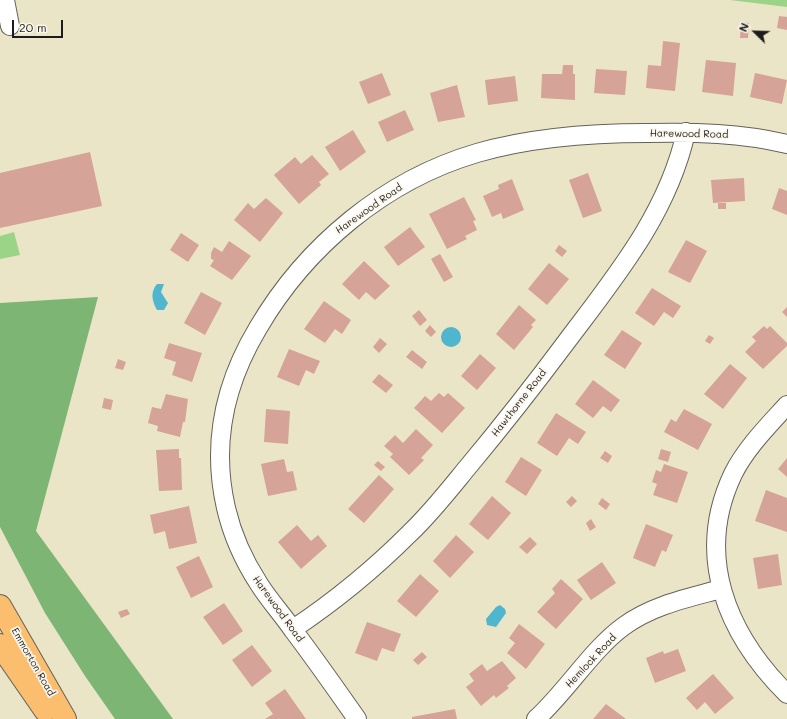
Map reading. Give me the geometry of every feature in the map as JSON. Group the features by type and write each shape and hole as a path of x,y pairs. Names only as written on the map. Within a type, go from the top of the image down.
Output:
{"main road":[{"name":"Emmorton Road","path":"0,606 65,719"},
{"name":"Emmorton Road","path":"0,645 52,719"}],"street":[{"path":"5,0 10,26"},
{"name":"Harewood Road","path":"357,719 259,584 243,555 226,507 221,452 223,418 228,391 239,363 269,308 291,278 316,250 345,224 375,202 404,184 442,166 476,153 510,145 560,137 624,133 686,132 754,137 787,144"},
{"name":"Hawthorne Road","path":"293,629 340,595 411,533 433,510 516,408 622,268 647,231 672,176 686,132"},
{"path":"787,405 744,454 733,474 724,496 719,518 716,543 717,567 721,589 734,622 750,652 767,674 787,694"},
{"name":"Hemlock Road","path":"536,719 602,647 624,626 642,614 674,602 721,589"}],"green space":[{"path":"730,0 787,0 787,7"},
{"path":"14,232 20,255 0,259 0,236"},
{"path":"98,297 36,531 173,719 115,719 85,676 45,613 0,527 0,303"}],"water":[{"path":"157,284 164,284 161,292 168,303 164,310 157,310 153,300 153,290"},
{"path":"451,327 458,330 461,337 458,344 451,347 444,344 441,337 444,330"},
{"path":"500,605 505,609 506,613 496,627 487,625 486,619 496,607"}],"building":[{"path":"779,16 787,17 787,30 777,28"},
{"path":"741,22 749,23 748,38 740,38"},
{"path":"663,41 680,43 675,91 646,88 648,65 661,66"},
{"path":"706,60 736,63 733,96 702,92"},
{"path":"563,65 573,65 573,74 575,74 575,100 541,98 542,74 562,74"},
{"path":"596,69 627,71 625,95 594,93"},
{"path":"382,73 391,95 368,104 359,82"},
{"path":"755,73 787,80 782,104 750,97"},
{"path":"515,76 518,101 488,105 485,80"},
{"path":"457,85 465,117 438,122 430,93"},
{"path":"405,110 414,130 387,142 378,122"},
{"path":"353,130 366,152 340,171 325,147"},
{"path":"90,152 102,206 0,228 0,173"},
{"path":"312,155 329,174 319,182 321,185 299,204 274,175 295,157 301,164"},
{"path":"588,173 602,211 583,218 569,180"},
{"path":"744,178 745,201 713,203 711,180"},
{"path":"512,179 524,210 503,219 501,213 492,217 483,196 499,189 498,185"},
{"path":"779,188 787,191 787,215 772,209"},
{"path":"464,197 476,220 473,221 477,230 465,236 467,239 447,249 429,214"},
{"path":"266,198 283,213 260,242 234,220 248,203 254,209"},
{"path":"718,203 726,203 726,209 718,209"},
{"path":"410,227 425,247 398,266 384,247"},
{"path":"181,233 199,245 188,262 170,250"},
{"path":"686,240 707,251 690,283 668,272"},
{"path":"229,241 251,256 232,280 210,266 214,260 211,259 211,253 214,247 222,252"},
{"path":"559,245 567,251 562,257 555,251"},
{"path":"440,254 453,277 444,282 431,259"},
{"path":"364,261 390,286 375,300 366,292 359,300 342,284"},
{"path":"549,263 569,279 547,305 528,289"},
{"path":"652,288 681,306 673,318 664,312 654,326 635,313"},
{"path":"201,292 222,303 205,335 184,323"},
{"path":"324,301 351,320 342,334 335,329 325,343 304,329"},
{"path":"519,305 536,320 531,325 533,327 514,350 496,334"},
{"path":"787,307 787,317 782,312"},
{"path":"419,310 427,320 420,326 412,316"},
{"path":"430,325 436,332 431,337 425,331"},
{"path":"764,326 767,329 770,326 787,343 787,346 763,369 745,352 756,341 752,337"},
{"path":"622,330 642,343 625,369 604,355"},
{"path":"709,335 714,338 710,344 705,341"},
{"path":"380,338 387,344 379,353 373,347"},
{"path":"169,343 202,353 192,382 172,375 176,362 164,358"},
{"path":"289,349 320,361 314,374 306,370 299,386 277,377"},
{"path":"412,350 427,362 422,369 406,357"},
{"path":"480,354 496,368 477,390 461,376"},
{"path":"118,359 126,362 123,370 115,368"},
{"path":"730,364 747,378 723,409 704,394"},
{"path":"379,374 393,385 386,393 372,382"},
{"path":"593,380 620,400 611,412 603,406 593,418 575,404"},
{"path":"439,393 444,397 448,393 465,408 442,433 414,408 425,396 431,401"},
{"path":"166,394 188,399 185,422 183,422 180,437 157,431 158,426 148,423 152,407 161,409"},
{"path":"104,398 113,400 111,410 102,408"},
{"path":"266,409 290,411 288,444 264,442"},
{"path":"684,409 712,424 698,450 664,432 671,419 676,422"},
{"path":"556,413 586,432 578,444 569,438 557,456 537,443"},
{"path":"416,429 433,445 421,458 424,460 409,475 390,457 393,454 384,446 395,435 403,443"},
{"path":"179,449 179,458 181,458 182,490 159,491 156,450"},
{"path":"661,449 671,452 668,462 658,459"},
{"path":"605,451 612,456 608,463 600,458"},
{"path":"521,457 542,470 526,496 505,482"},
{"path":"787,458 787,477 778,469"},
{"path":"284,459 287,472 293,471 297,490 268,496 261,464"},
{"path":"378,461 385,467 381,471 374,465"},
{"path":"664,464 688,472 677,503 653,495 657,484 652,482 656,470 661,472"},
{"path":"379,475 394,489 364,523 348,509"},
{"path":"766,490 787,498 787,532 755,521"},
{"path":"492,496 511,513 488,540 469,524"},
{"path":"572,496 577,501 571,507 566,502"},
{"path":"602,498 610,504 606,510 598,504"},
{"path":"189,506 197,543 169,549 165,531 154,534 150,515"},
{"path":"591,519 596,527 590,531 586,523"},
{"path":"646,524 673,535 666,552 662,550 655,567 633,558"},
{"path":"297,525 311,541 318,535 327,546 301,569 278,542"},
{"path":"456,535 474,552 450,578 433,561"},
{"path":"530,537 537,544 527,554 519,547"},
{"path":"778,554 782,585 758,589 753,558"},
{"path":"199,556 213,587 191,598 176,567"},
{"path":"602,562 616,583 591,600 577,580"},
{"path":"420,574 439,591 416,617 397,601"},
{"path":"561,579 583,599 556,629 537,612 555,593 552,589"},
{"path":"224,603 243,631 223,645 203,617"},
{"path":"127,609 130,614 121,618 118,612"},
{"path":"367,622 401,634 394,652 382,648 377,661 355,653"},
{"path":"519,624 545,644 526,669 507,653 515,643 509,638"},
{"path":"252,645 272,671 252,687 232,660"},
{"path":"678,649 686,671 655,683 646,658 663,651 664,654"},
{"path":"422,652 427,657 418,665 413,660"},
{"path":"502,661 516,678 507,686 509,688 496,698 494,695 481,706 466,687 474,681 469,674 482,664 487,671"},
{"path":"713,674 734,698 715,714 705,702 697,710 686,698"},
{"path":"285,689 306,719 265,719 273,714 265,703"},
{"path":"606,704 626,719 593,719"},
{"path":"455,709 457,719 412,719 412,717"}]}
